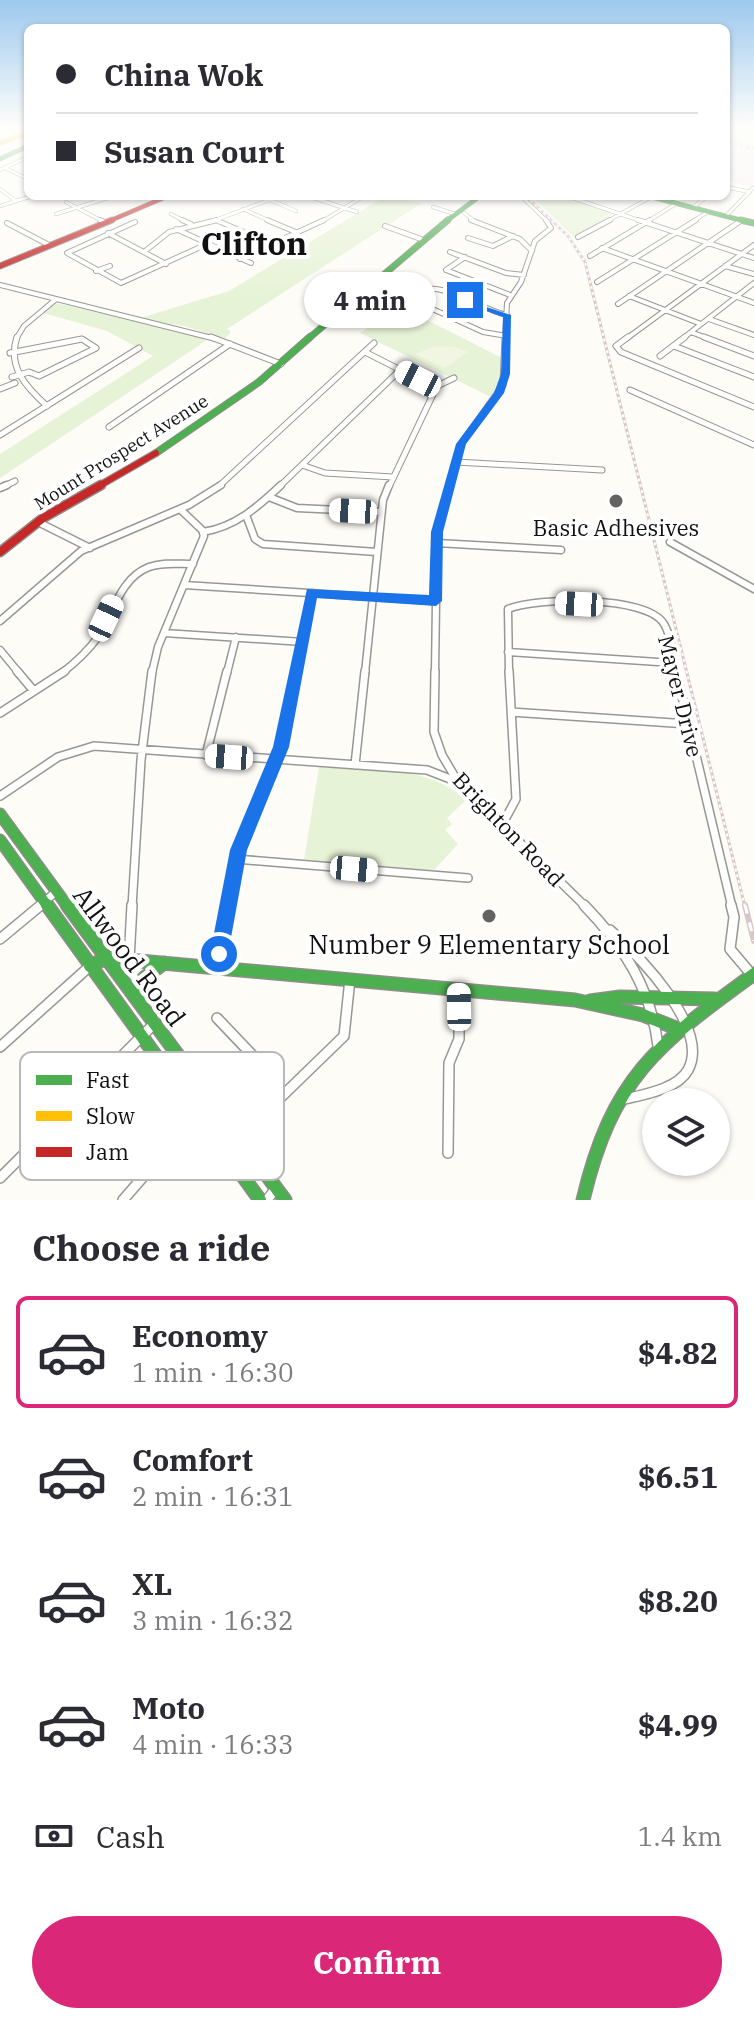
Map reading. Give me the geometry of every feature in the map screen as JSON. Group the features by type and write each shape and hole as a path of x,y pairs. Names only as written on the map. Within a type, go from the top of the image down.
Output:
{"main road":[{"path":"0,266 158,200"},
{"name":"Mount Prospect Avenue","path":"0,552 38,522 159,451 281,364 421,239 475,200"},
{"path":"670,200 754,223"},
{"name":"Allwood Road","path":"0,814 176,1052"},
{"name":"Allwood Road","path":"1,844 153,1052"},
{"path":"90,966 106,958 589,1001 685,1029"},
{"path":"140,1003 144,978 164,963"},
{"path":"583,1200 595,1155 618,1100 636,1076 685,1029 753,975"},
{"path":"589,1001 608,996 673,1001 722,998"},
{"name":"Allwood Road","path":"246,1180 260,1200"},
{"name":"Allwood Road","path":"270,1180 285,1200"}],"street":[{"path":"730,187 752,190"},
{"path":"0,189 16,201"},
{"path":"726,216 752,190"},
{"path":"0,206 24,198"},
{"path":"56,214 102,200"},
{"path":"144,252 166,233 191,224 216,220 269,200 296,211"},
{"path":"319,200 357,212"},
{"path":"240,259 299,234 358,200"},
{"name":"Brighton Road","path":"525,200 551,225 550,231 537,239 524,275 510,295 503,385 464,438 456,462 437,543 432,717 442,755 458,782 600,923 633,967 655,1018 658,1054"},
{"path":"579,200 754,258"},
{"path":"578,237 643,200"},
{"path":"694,207 702,200"},
{"path":"66,202 166,264"},
{"path":"590,256 677,203"},
{"path":"433,207 460,213 513,236 526,243 532,251"},
{"path":"243,209 299,234"},
{"path":"597,282 709,211"},
{"path":"171,214 191,224"},
{"path":"216,220 271,244"},
{"path":"618,304 742,220"},
{"path":"135,222 67,253 117,283 207,244"},
{"path":"7,223 49,245"},
{"path":"385,226 421,239"},
{"path":"176,229 251,263"},
{"path":"468,238 493,246 513,236"},
{"path":"754,245 630,334 616,348 754,407"},
{"path":"602,248 754,303"},
{"path":"450,252 506,273 524,275"},
{"path":"465,257 445,269 510,295"},
{"path":"96,271 110,266"},
{"path":"725,266 754,274"},
{"path":"660,356 754,283"},
{"path":"0,285 141,322 192,331 281,364"},
{"path":"507,315 433,287 417,288 410,295 412,300 483,332 507,336"},
{"path":"629,296 701,324"},
{"path":"47,406 13,380 9,368 10,353 12,338 21,324 55,300"},
{"path":"709,319 754,335"},
{"path":"748,333 754,328"},
{"path":"691,332 754,356"},
{"path":"0,389 27,372 39,376 96,348 73,333"},
{"path":"10,353 82,339"},
{"path":"0,621 67,562 90,548 180,509 222,484 374,343"},
{"path":"109,427 230,344"},
{"path":"674,346 754,377"},
{"path":"0,435 139,348"},
{"path":"365,352 436,388"},
{"path":"203,532 224,529 269,497 400,370"},
{"path":"355,765 381,512 393,477 436,388 454,378"},
{"path":"630,390 754,445"},
{"path":"456,462 602,470"},
{"path":"302,465 325,473 393,477"},
{"path":"0,488 15,481"},
{"path":"269,497 297,508 381,512"},
{"path":"180,509 203,532"},
{"path":"246,515 255,539 263,544 377,552"},
{"path":"38,522 90,548"},
{"path":"129,960 149,683 164,633 203,532"},
{"path":"670,542 754,589"},
{"path":"437,543 561,550"},
{"path":"0,713 89,650 128,581 160,565 193,564"},
{"path":"184,585 436,601"},
{"path":"216,967 236,859 276,760 312,593"},
{"name":"Mayer Drive","path":"502,825 516,799 506,616 511,606 530,601 613,606 642,609 657,616 665,625 734,917 730,949 753,975"},
{"path":"164,633 303,642"},
{"path":"206,755 236,637"},
{"path":"0,650 33,690"},
{"path":"508,652 673,663"},
{"path":"511,712 688,724"},
{"path":"0,796 58,757 94,746 427,770 458,782"},
{"path":"1,844 15,835"},
{"path":"236,859 468,878"},
{"path":"0,939 57,891"},
{"name":"Brighton Road","path":"600,923 624,940 649,967 673,1001 685,1029"},
{"path":"0,1047 90,966"},
{"path":"284,1094 344,1036 350,979"},
{"path":"448,1153 449,1063 459,1039 459,990"},
{"path":"217,1018 249,1052"},
{"path":"125,1052 155,1023"},
{"path":"618,1100 656,1090 681,1077 690,1068 692,1056 685,1029"},
{"path":"0,1178 20,1158"},
{"path":"123,1200 140,1180"},
{"path":"267,1200 276,1188"}],"green space":[{"path":"379,200 422,203 227,329 231,332 225,339 184,326 137,319 229,291"},
{"path":"535,200 573,200 614,213 574,237"},
{"path":"56,303 210,338 0,478 0,454 153,356 107,331 40,312"},
{"path":"401,307 506,360 501,391 495,399 360,333"},
{"path":"435,346 454,347 468,352 445,368 415,354"},
{"path":"319,767 416,775 451,788 466,800 447,818 452,824 445,830 458,844 434,870 304,860"}],"railway":[{"path":"530,200 568,236 585,262 745,907"},
{"path":"745,905 754,941"}],"traffic: fast":[{"path":"156,453 259,382 424,237 475,200"},
{"path":"664,200 754,223"},
{"path":"0,814 176,1052"},
{"path":"0,840 153,1052"},
{"path":"90,966 106,958 575,1000 643,1015 681,1030"},
{"path":"140,1003 144,978 164,963"},
{"path":"583,1200 606,1124 631,1081 679,1031 754,974"},
{"path":"590,1001 620,997 715,999"},
{"path":"246,1180 260,1200"},
{"path":"270,1180 285,1200"}],"traffic: jam":[{"path":"0,266 158,200"},
{"path":"0,552 43,518 156,453"}],"place":[{"name":"Basic Adhesives","path":"616,501"},
{"name":"Number 9 Elementary School","path":"489,916"}],"district":[{"name":"Clifton","path":"254,243"}],"route":[{"path":"219,954 236,859 281,747 312,593 436,601 437,532 461,444 499,393 505,374 507,315 465,300"}]}
